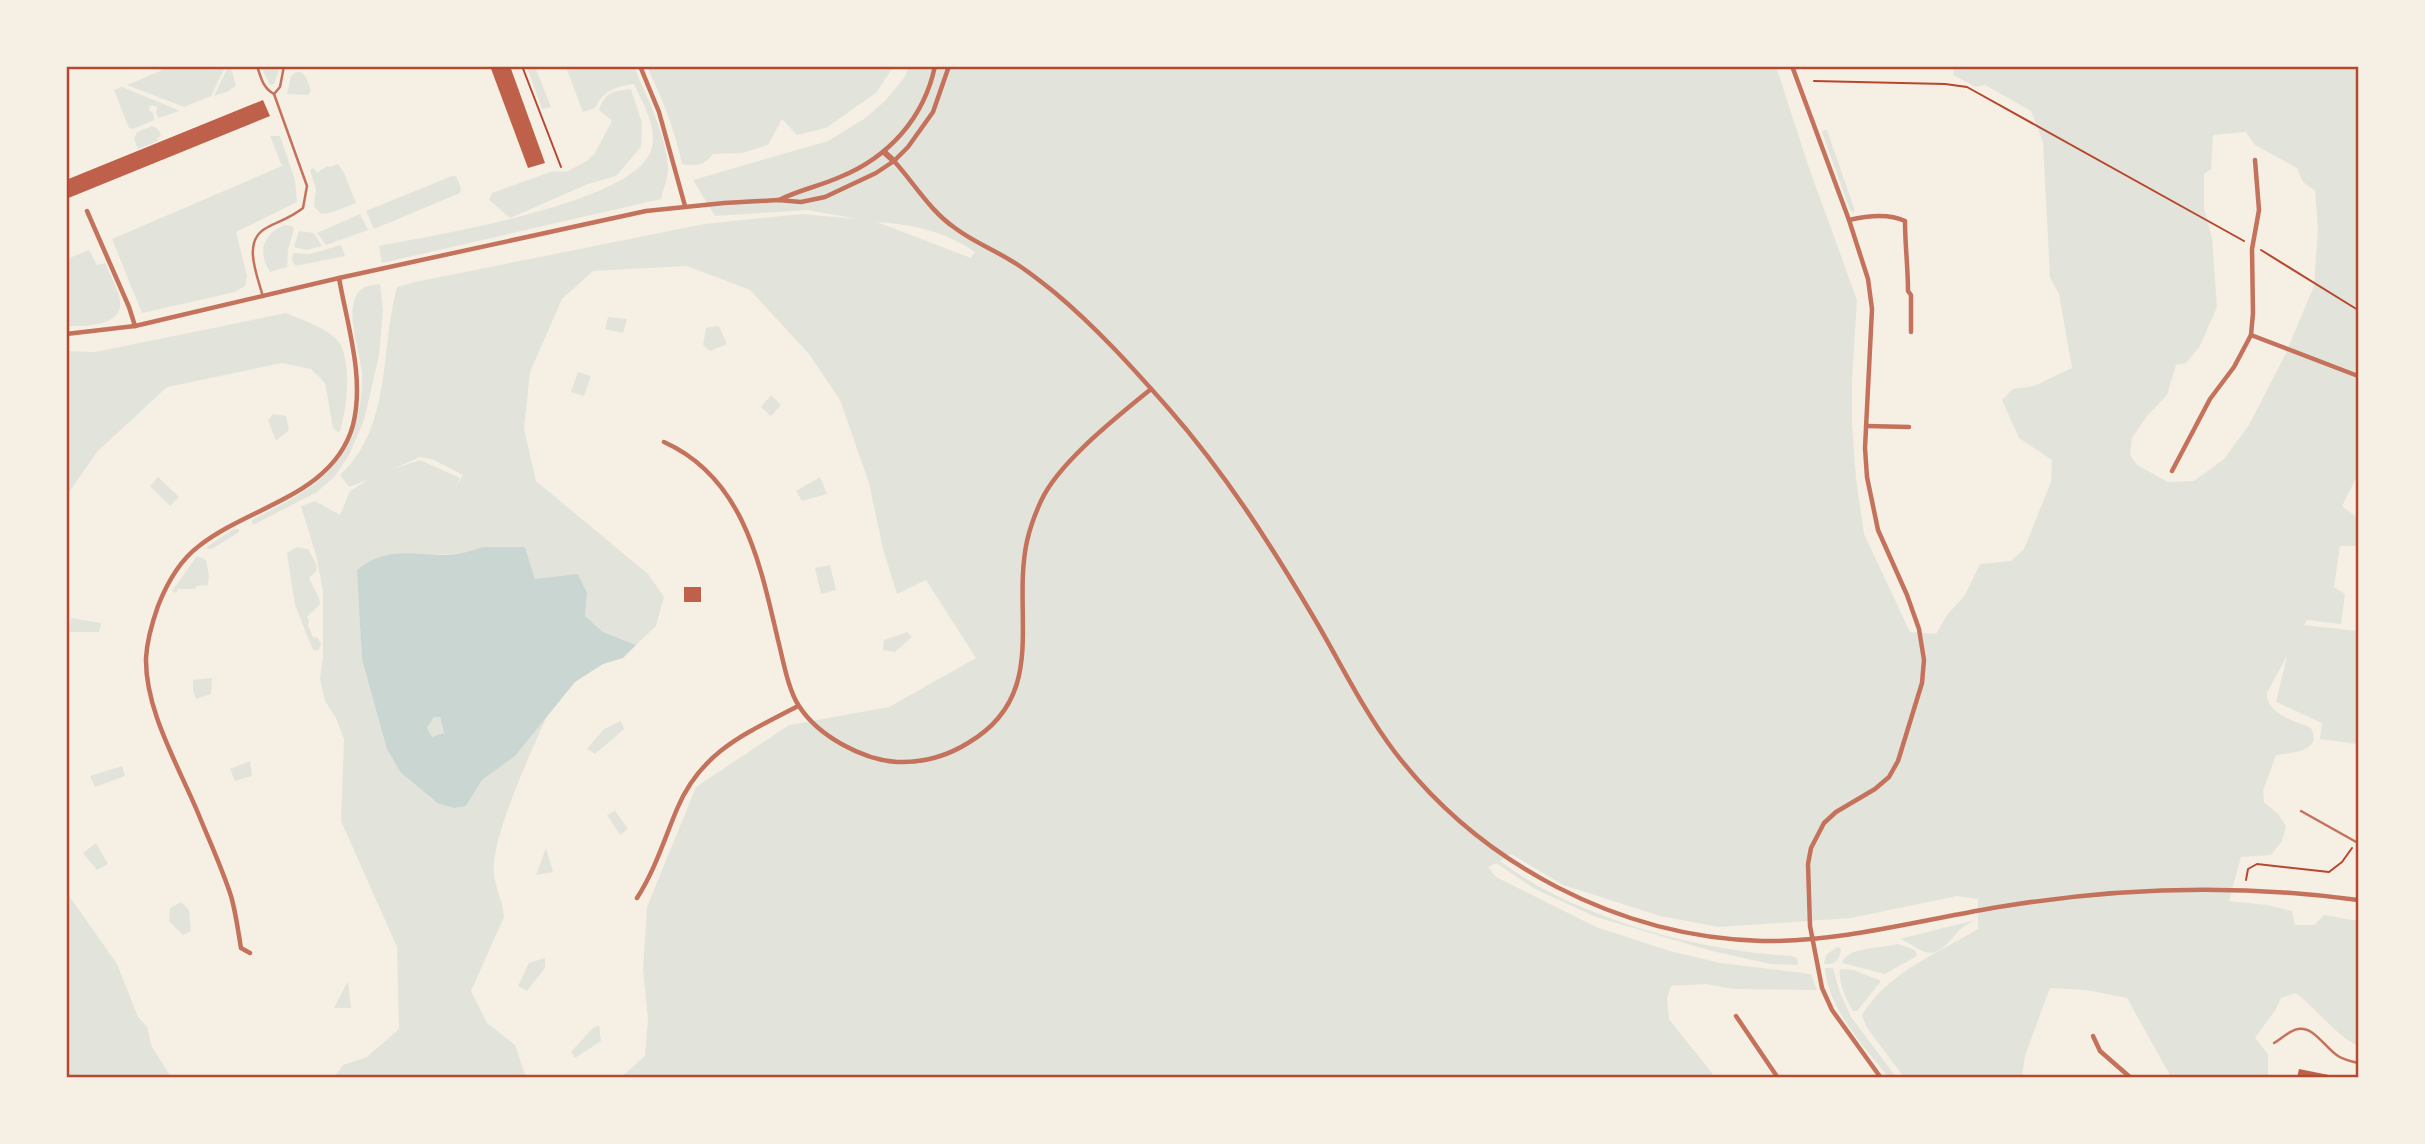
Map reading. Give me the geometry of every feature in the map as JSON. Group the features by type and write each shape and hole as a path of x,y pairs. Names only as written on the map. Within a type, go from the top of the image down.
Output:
{"street":[{"path":"640,66 659,112 685,206"},
{"path":"778,200 839,178 884,152 921,107 929,92 935,66"},
{"path":"66,334 135,326 646,211 778,200 801,202 825,197 856,185 894,161 923,128 933,112 948,66"},
{"path":"1792,66 1868,279 1872,309 1865,448 1871,501 1878,530 1907,594 1919,629 1924,660 1922,683 1898,761 1889,777 1830,818 1817,834 1808,864 1812,939 1822,988 1832,1010 1881,1077"},
{"path":"884,152 946,221 1017,264 1058,295 1151,389 1206,454 1244,506 1393,750 1440,803 1471,831 1507,858 1555,887 1631,918 1674,929 1759,941 1812,939 1873,932 2000,906 2073,895 2143,890 2235,889 2358,900"},
{"path":"2172,471 2210,399 2234,367 2251,335 2252,245 2259,210 2255,160"},
{"path":"87,211 135,326"},
{"path":"1849,220 1876,216 1897,217 1905,221 1911,332"},
{"path":"250,953 242,948 224,878 153,705 147,673 148,642 161,598 187,557 230,526 323,475 346,443 353,425 356,382 339,278"},
{"path":"2251,335 2358,376"},
{"path":"664,442 690,458 709,475 733,503 745,524 760,565 782,658 799,706 838,742 877,759 896,762 928,760 957,750 975,739 994,722 1011,699 1020,677 1027,542 1041,501 1051,481 1073,457 1151,389"},
{"path":"1866,426 1909,427"},
{"path":"637,898 663,848 678,807 702,769 731,741 799,706"},
{"path":"1736,1016 1778,1077"},
{"path":"2093,1036 2100,1051 2131,1077"}],"lane":[{"path":"257,66 267,90 275,94 303,174 306,194 303,208 296,214 256,234 252,251 263,297"},
{"path":"275,94 280,87 284,66"},
{"path":"2301,811 2358,843"},
{"path":"2274,1043 2295,1029 2302,1028 2313,1033 2340,1058 2358,1063"}],"path":[{"path":"522,66 561,167"},
{"path":"1814,81 1945,84 1967,87 2252,245 2358,310"},
{"path":"2246,880 2248,869 2257,863 2329,872 2342,862 2358,843"}],"shaded area":[{"path":"172,66 225,67 211,96 184,107 127,85"},
{"path":"1776,66 1808,165 1857,300 1852,424 1864,534 1910,632 1936,634 1947,615 1965,595 1980,564 2011,561 2024,549 2051,482 2052,460 2019,438 2002,400 2013,389 2034,386 2072,368 2059,294 2050,277 2043,142 2031,111 1985,85 1976,87 1953,75 1954,67 2358,67 2358,474 2342,506 2358,518 2358,546 2340,546 2334,587 2345,594 2341,624 2307,620 2304,625 2358,631 2357,744 2320,739 2322,723 2276,702 2287,656 2267,693 2268,700 2283,716 2311,728 2313,742 2304,749 2276,755 2263,791 2264,802 2278,814 2286,826 2282,841 2271,855 2241,857 2229,901 2292,911 2295,925 2314,925 2324,915 2358,921 2358,1046 2341,1035 2296,993 2281,998 2255,1038 2268,1054 2268,1077 2171,1077 2127,998 2086,990 2050,988 2025,1056 2022,1077 1904,1077 1867,1028 1862,1015 1885,987 1899,976 1978,929 1978,899 1957,896 1851,918 1719,927 1660,916 1563,885 1511,854 1500,861 1530,881 1601,915 1679,939 1756,953 1792,956 1797,958 1798,965 1771,964 1712,951 1596,917 1535,889 1496,863 1488,867 1496,877 1596,927 1670,951 1720,963 1811,974 1817,990 1733,989 1706,984 1671,986 1667,998 1669,1019 1715,1077 621,1077 645,1056 648,1019 643,969 647,907 696,787 789,725 889,707 976,658 926,580 897,594 883,549 869,483 840,400 809,354 750,290 687,266 593,271 562,299 530,372 524,429 536,481 648,574 664,597 656,626 636,645 603,632 585,616 587,593 535,579 525,547 440,555 392,555 381,557 358,570 362,659 401,773 436,803 466,806 482,780 515,756 547,716 522,772 498,841 494,875 504,917 471,991 487,1023 515,1045 526,1077 334,1077 343,1065 367,1057 399,1029 397,947 341,821 344,739 336,718 325,701 320,679 323,656 323,592 317,559 301,506 315,501 340,515 350,491 367,480 349,487 340,475 357,456 376,411 397,287 704,224 801,214 858,219 807,210 715,216 693,180 828,141 864,119 885,101 904,78 909,67","holes":["2246,132 2255,145 2297,168 2303,182 2315,191 2318,228 2314,286 2285,355 2249,425 2224,459 2194,481 2168,482 2137,465 2130,455 2132,438 2147,416 2167,395 2176,365 2186,363 2200,346 2217,307 2212,238 2204,209 2204,174 2211,169 2213,135","877,222 928,230 953,239 975,252 971,258","420,457 434,460 463,475 456,486 460,478 420,460 393,469"]},
{"path":"228,67 231,67 236,86 214,96"},
{"path":"261,67 280,67 274,84 270,85"},
{"path":"527,67 535,67 551,107 542,109"},
{"path":"566,67 634,67 655,115 666,153 668,174 661,199 382,263 379,246 482,226 567,203 604,189 632,173 649,155 652,128 634,84 611,90 595,108 583,112"},
{"path":"647,67 893,67 877,92 826,128 797,135 782,119 768,145 742,153 713,154 703,163 691,165 682,164 668,114"},
{"path":"301,72 306,77 311,91 308,95 287,94 291,76"},
{"path":"122,87 179,111 159,118 157,107 150,105 149,110 153,113 154,120 133,129 129,128 114,90"},
{"path":"631,89 642,123 641,147 616,176 588,184 510,218 489,200 492,193 553,171 566,172 587,161 595,153 612,121 599,110 604,99 615,92"},
{"path":"152,126 158,129 161,136 157,138 158,141 138,149 134,139 137,132"},
{"path":"1827,130 1854,213 1850,210 1822,132"},
{"path":"270,136 280,136 295,180 297,202 236,232 247,276 245,286 235,292 142,313 112,239 282,166"},
{"path":"338,164 356,203 321,214 314,206 316,189 310,170 314,168 317,173 327,166"},
{"path":"456,176 461,188 460,193 374,229 366,211"},
{"path":"360,214 368,230 326,245 317,233"},
{"path":"285,225 294,229 288,249 287,267 270,272 264,257 264,244 272,233"},
{"path":"299,231 314,233 322,246 307,250 294,247"},
{"path":"341,245 345,256 300,265 295,265 292,261 293,253 310,254"},
{"path":"89,250 97,265 105,263 119,295 120,309 116,315 101,323 67,326 67,259"},
{"path":"380,284 383,310 379,356 364,420 349,455 335,476 317,492 253,525 252,520 318,481 339,459 347,445 357,419 362,382 352,311 361,289"},
{"path":"286,313 324,330 341,346 345,357 347,384 339,433 333,428 325,383 311,369 282,363 167,387 97,452 67,495 67,351 95,352"},
{"path":"608,317 627,319 623,333 605,329"},
{"path":"719,326 727,344 710,351 703,345 706,328"},
{"path":"578,372 591,376 584,396 571,392"},
{"path":"771,395 781,405 771,416 761,407"},
{"path":"273,414 286,416 289,430 276,441 268,420"},
{"path":"158,477 179,497 170,506 150,486"},
{"path":"820,477 827,494 802,501 796,491"},
{"path":"234,529 239,529 239,532 212,549 206,549 208,546"},
{"path":"297,547 308,549 317,566 309,578 320,604 307,617 313,637 318,638 321,645 318,651 313,650 295,605 287,553"},
{"path":"484,547 525,547 535,579 578,574 587,593 585,616 603,632 636,645 623,658 603,664 575,682 515,756 482,780 466,806 454,808 437,803 401,773 387,749 362,659 357,570 382,556 406,553 443,555","holes":["434,717 440,717 444,733 432,737 427,728"]},
{"path":"197,556 206,560 208,585 196,586 196,589 178,589 176,593 172,591"},
{"path":"830,565 836,590 821,594 815,568"},
{"path":"71,618 101,623 99,632 68,632"},
{"path":"907,632 912,637 895,652 883,650 884,640"},
{"path":"212,678 211,694 196,699 193,680"},
{"path":"434,717 440,717 444,734 432,737 427,728"},
{"path":"621,721 624,729 595,754 587,749 604,729"},
{"path":"250,761 252,776 235,781 230,769"},
{"path":"122,766 125,776 95,787 90,776"},
{"path":"615,811 628,829 620,835 607,815"},
{"path":"96,843 108,864 97,870 83,853"},
{"path":"546,848 553,872 536,875"},
{"path":"67,893 117,964 138,1017 147,1027 152,1047 171,1077 67,1077"},
{"path":"181,902 189,910 191,931 183,935 169,921 170,908"},
{"path":"1975,920 1936,952 1925,952 1900,939"},
{"path":"1898,944 1915,950 1917,956 1885,974 1842,963 1850,954 1858,951"},
{"path":"1837,947 1841,948 1838,959 1834,963 1824,964 1826,955"},
{"path":"545,958 545,968 527,991 518,986 529,963"},
{"path":"1825,968 1833,968 1851,1017 1896,1077 1888,1077 1858,1040 1833,998"},
{"path":"1840,969 1854,970 1881,981 1857,1011 1853,1011 1845,996"},
{"path":"348,981 351,1008 334,1008"},
{"path":"599,1025 601,1041 575,1058 571,1052"}],"building":[{"path":"490,66 510,66 545,163 528,168"},
{"path":"263,100 270,116 66,199 66,180"},
{"path":"684,587 701,587 701,602 684,602"},
{"path":"2299,1069 2334,1076 2334,1078 2297,1078"}]}
